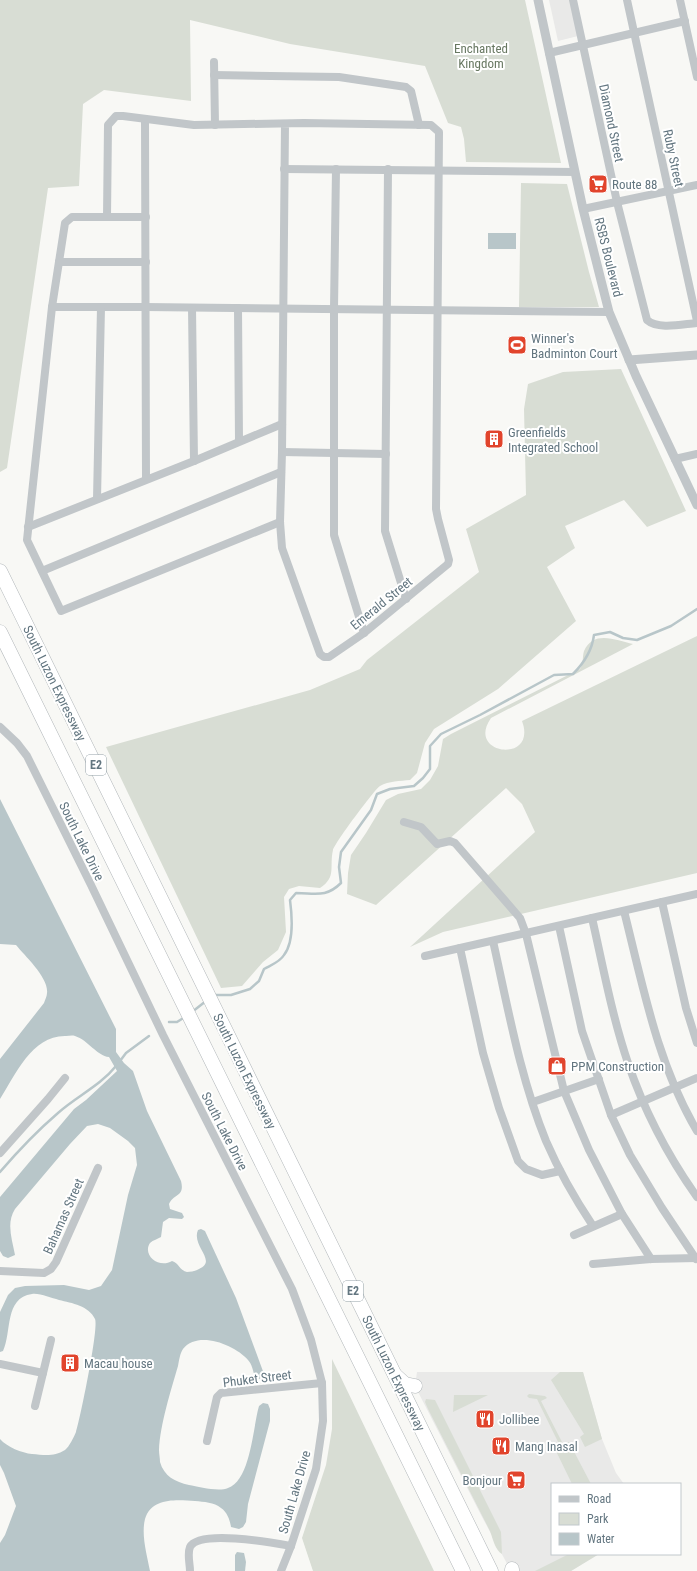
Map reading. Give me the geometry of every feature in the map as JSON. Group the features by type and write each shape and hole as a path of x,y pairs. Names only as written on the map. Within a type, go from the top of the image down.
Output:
{"highway":[{"name":"South Luzon Expressway","path":"0,571 491,1571"},
{"name":"South Luzon Expressway","path":"0,632 463,1571"},
{"path":"395,1375 405,1384 415,1386"}],"street":[{"name":"RSBS Boulevard","path":"538,0 583,209 609,312 629,360 697,505"},
{"name":"Diamond Street","path":"573,0 617,202 647,320 651,324 658,326 697,322"},
{"name":"Ruby Street","path":"627,0 697,322"},
{"path":"680,0 697,77"},
{"path":"549,52 685,22"},
{"path":"214,62 215,125"},
{"path":"214,75 339,77 406,87 410,91 419,125"},
{"path":"106,217 108,125 116,116 194,125 431,125 439,132 437,310"},
{"path":"145,119 146,479"},
{"path":"146,217 72,217 68,219 66,223 52,307 27,540 61,611 280,522 284,308 285,124"},
{"path":"284,169 575,172"},
{"path":"336,169 334,309 334,535 364,632"},
{"path":"388,169 385,531 406,599"},
{"path":"583,209 697,185"},
{"path":"59,262 146,262"},
{"path":"52,307 609,312"},
{"path":"97,499 101,308"},
{"path":"192,308 194,461"},
{"path":"238,308 238,441"},
{"name":"Emerald Street","path":"280,522 282,548 320,654 324,657 329,657 364,632 448,564 450,560 436,509 437,310"},
{"path":"655,358 671,353 697,350"},
{"path":"629,360 697,355"},
{"path":"655,358 673,361 697,358"},
{"path":"28,527 194,461 238,441 282,424"},
{"path":"282,452 386,454"},
{"path":"675,458 697,454"},
{"path":"42,571 281,472"},
{"name":"South Lake Drive","path":"0,727 17,743 27,756 163,1035 292,1289 311,1340 322,1384 323,1421 317,1463 291,1546 281,1571"},
{"path":"404,822 421,827 437,844 450,842 455,843 520,918 526,934 564,1091 589,1150 622,1214 651,1259"},
{"path":"425,956 697,894"},
{"path":"662,902 686,1008 697,1043"},
{"path":"624,911 660,1051 674,1087 697,1131"},
{"path":"592,918 617,1024 628,1062 643,1101 662,1140 697,1197"},
{"path":"559,926 582,1031 611,1115 630,1155 662,1208 697,1258"},
{"path":"493,941 516,1046 532,1102 546,1140 560,1171 593,1226"},
{"path":"460,948 483,1053 498,1108 518,1161 526,1169 542,1175 560,1171"},
{"path":"0,1153 65,1078"},
{"path":"611,1115 697,1078"},
{"path":"532,1102 598,1079"},
{"name":"Bahamas Street","path":"0,1271 44,1273 51,1269 56,1262 98,1168"},
{"path":"574,1235 622,1214"},
{"path":"593,1264 651,1259 697,1258"},
{"path":"35,1406 51,1340"},
{"path":"0,1364 43,1373"},
{"name":"Phuket Street","path":"207,1441 217,1397 221,1393 322,1384"},
{"path":"190,1571 190,1548 193,1543 199,1540 225,1538 246,1539 291,1546"}],"shaded area":[{"path":"549,0 570,0 578,36 558,41"},
{"path":"417,1372 583,1372 602,1439 616,1473 623,1483 551,1483 551,1555 597,1555 571,1571 511,1571 415,1386"}],"green space":[{"name":"Enchanted Kingdom","path":"0,0 525,0 561,163 466,162 464,139 461,127 448,123 425,66 290,44 190,20 191,101 104,90 83,104 79,186 48,188 7,468 0,472"},
{"path":"521,183 567,184 599,307 519,307"},
{"path":"621,369 686,511 647,527 624,500 565,526 575,548 547,567 576,621 498,689 434,729 425,743 417,773 410,780 391,782 380,786 370,797 335,845 332,856 331,876 329,880 320,888 299,886 289,889 284,897 286,932 278,950 263,962 242,986 221,988 106,747 310,690 360,669 367,660 479,572 466,529 526,495 524,409 528,384 563,372"},
{"path":"697,636 697,873 443,932 410,947 535,832 522,804 506,788 376,905 347,894 351,855 386,800 398,794 421,789 430,780 438,766 443,739 580,669 584,651 588,644 594,640 606,638 633,644 491,718 486,731 487,740 494,747 503,750 512,749 520,744 524,735 522,721"},
{"path":"332,1359 434,1571 313,1571 302,1538 326,1465 332,1429"},
{"path":"560,1372 583,1372 602,1439 585,1447 580,1437 584,1434 551,1380"},
{"path":"529,1394 545,1396 547,1398 541,1401 563,1444 569,1442 590,1483 572,1483 555,1449 560,1446 537,1399 529,1398 527,1396"},
{"path":"454,1395 488,1395 453,1412"},
{"path":"426,1399 435,1400 501,1532 502,1554 496,1547 490,1531 428,1409 425,1402"},
{"path":"567,1555 597,1555 571,1571 535,1571"}],"water":[{"path":"488,233 516,233 516,249 488,249"},
{"path":"0,799 116,1029 116,1052 124,1063 133,1071 147,1111 181,1181 182,1190 169,1204 170,1209 182,1213 184,1217 182,1219 169,1218 163,1222 161,1237 150,1243 148,1252 153,1260 157,1262 167,1263 172,1261 182,1270 187,1272 198,1270 204,1266 206,1262 198,1242 198,1230 201,1229 205,1231 236,1298 264,1374 260,1379 255,1377 248,1360 242,1354 226,1345 207,1340 190,1343 183,1349 180,1355 161,1430 159,1450 160,1462 167,1475 184,1484 220,1490 228,1488 236,1483 242,1475 250,1452 259,1406 263,1403 268,1404 270,1409 270,1421 248,1504 246,1522 243,1527 239,1529 231,1527 225,1512 212,1503 173,1500 159,1503 148,1512 144,1525 145,1545 150,1571 0,1571 0,1543 5,1535 16,1506 0,1465 0,1439 15,1449 32,1454 53,1455 67,1449 76,1432 78,1424 94,1339 95,1319 89,1311 75,1304 38,1294 23,1297 17,1302 13,1309 10,1317 6,1343 3,1351 0,1352 0,1312 8,1295 15,1288 25,1286 64,1285 89,1290 101,1286 112,1270 128,1195 137,1165 135,1148 128,1141 110,1128 98,1124 87,1126 15,1209 12,1214 10,1225 15,1255 8,1258 3,1256 0,1251 0,1197 74,1109 86,1100 117,1071 109,1057 100,1054 80,1038 75,1036 54,1037 34,1049 26,1058 0,1099 0,1059 44,1003 47,987 40,974 16,945 0,944"},
{"path":"237,1552 244,1553 246,1562 245,1571 235,1571 235,1555"}],"waterway":[{"path":"213,995 231,995 250,989 259,981 264,969 280,960 287,950 291,936 292,921 290,900 296,893 325,893 336,888 341,883 339,867 341,852 371,810 377,794 390,789 414,786 423,778 430,769 430,746 441,734 480,715 554,675 573,674 581,666 587,656 594,635 610,632 623,638 637,640 671,626 697,609"},
{"path":"192,1012 206,1001"},
{"path":"169,1022 177,1022 185,1017"},
{"path":"120,1061 126,1053 149,1036"},
{"path":"0,1172 28,1141 50,1120 65,1107 96,1085 116,1066"}],"place":[{"name":"Route 88","path":"598,184"},
{"name":"Winner's Badminton Court","path":"517,345"},
{"name":"Greenfields Integrated School","path":"494,439"},
{"name":"PPM Construction","path":"557,1066"},
{"name":"Macau house","path":"70,1363"},
{"name":"Jollibee","path":"485,1419"},
{"name":"Mang Inasal","path":"501,1446"},
{"name":"Bonjour","path":"516,1480"}]}
